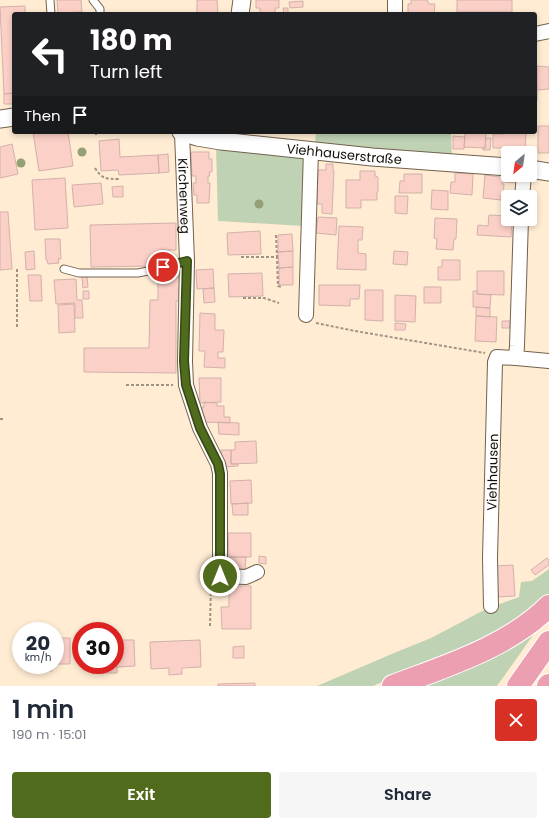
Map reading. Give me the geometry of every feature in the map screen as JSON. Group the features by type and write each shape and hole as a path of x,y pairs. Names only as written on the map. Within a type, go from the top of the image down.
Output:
{"highway":[{"path":"393,686 452,664 509,638 549,606"},
{"path":"518,686 549,642"}],"street":[{"path":"240,12 242,0"},
{"path":"395,0 395,12"},
{"path":"537,34 549,31"},
{"path":"0,119 12,117"},
{"name":"Kirchenweg","path":"182,134 187,261 184,361 186,385 200,428 218,464 220,474 220,576"},
{"name":"Viehhauserstraße","path":"188,134 221,141 372,157 501,166"},
{"path":"306,315 311,150"},
{"path":"537,170 549,172"},
{"path":"516,358 521,226"},
{"path":"497,357 549,361"},
{"name":"Viehhausen","path":"491,606 490,535 495,362 497,357"},
{"path":"220,576 246,577 257,572"}],"lane":[{"path":"50,0 51,12"},
{"path":"93,0 100,9 100,12"},
{"path":"64,269 79,272 138,273 187,261"}],"path":[{"path":"95,168 100,176 108,179 120,179"},
{"path":"276,235 278,286 282,287"},
{"path":"241,257 277,257"},
{"path":"17,268 17,328"},
{"path":"242,298 264,298 279,303"},
{"path":"306,315 308,321 355,331 486,353 497,357"},
{"path":"126,385 186,385"},
{"path":"210,626 211,581 220,576"}],"green space":[{"path":"316,134 451,134 452,157 315,143"},
{"path":"216,146 303,157 305,162 303,226 218,221"},
{"path":"549,569 549,597 504,629 373,686 317,686 431,638 486,609 519,597 521,582 532,581"},
{"path":"541,624 497,686 409,686"}],"building":[{"path":"57,0 81,0 82,12 58,12"},
{"path":"197,0 217,0 218,12 197,12"},
{"path":"256,0 279,0 279,8 275,8 275,12 260,12 260,8 256,8"},
{"path":"411,0 427,0 429,4 435,4 434,12 408,12 408,4 411,4"},
{"path":"457,0 512,0 512,12 457,12"},
{"path":"303,1 303,7 290,8 289,2"},
{"path":"25,6 25,12 12,12 12,93 4,94 0,7"},
{"path":"283,8 288,8 288,12 284,12"},
{"path":"537,66 549,67 549,89 537,90"},
{"path":"12,93 12,104 4,104 4,94"},
{"path":"538,126 549,126 549,153 538,153"},
{"path":"33,134 68,134 73,166 39,171"},
{"path":"465,134 486,134 485,148 464,147"},
{"path":"493,134 526,134 525,146 501,146 501,148 493,148"},
{"path":"453,136 465,137 464,149 453,149"},
{"path":"486,138 491,138 490,150 483,150 483,148 485,148"},
{"path":"119,139 120,157 158,155 159,173 119,175 118,170 101,171 99,141"},
{"path":"12,144 18,174 0,178 0,147"},
{"path":"191,152 209,152 209,159 212,159 212,172 209,172 210,176 208,176 208,183 210,183 209,203 197,203 197,195 194,195 193,183 196,183 196,176 192,176"},
{"path":"168,154 169,172 159,173 158,155"},
{"path":"326,164 333,164 334,171 332,214 322,213 322,204 317,204 318,170 326,170"},
{"path":"360,171 375,171 375,176 378,177 377,200 361,200 361,208 346,208 346,180 360,180"},
{"path":"500,172 501,182 504,184 504,190 501,190 501,200 483,198 485,175 499,177"},
{"path":"455,173 473,174 472,195 450,193 451,182 455,182"},
{"path":"404,174 422,174 422,193 399,193 400,181 404,181"},
{"path":"65,178 68,228 35,230 32,180"},
{"path":"101,183 103,204 74,207 72,185"},
{"path":"123,186 123,197 113,197 112,187"},
{"path":"432,190 448,191 448,210 431,209"},
{"path":"395,196 408,196 407,214 395,213"},
{"path":"0,212 8,212 12,269 0,270"},
{"path":"489,215 501,216 501,226 512,226 511,237 477,235 478,225 488,226"},
{"path":"318,217 337,218 336,235 316,233"},
{"path":"435,218 457,219 456,239 454,239 453,250 436,249 437,239 434,238"},
{"path":"176,223 176,250 160,250 161,262 154,262 154,266 91,267 90,225"},
{"path":"339,226 363,227 362,240 358,240 358,253 366,254 366,270 337,269"},
{"path":"260,231 261,254 228,255 227,233"},
{"path":"292,234 293,251 278,252 278,235"},
{"path":"45,239 60,239 61,259 58,259 59,263 48,264 46,260"},
{"path":"34,251 35,269 26,270 25,252"},
{"path":"293,251 293,267 279,268 278,252"},
{"path":"394,251 408,252 407,265 393,264"},
{"path":"442,260 460,260 460,280 438,280 438,267 442,267"},
{"path":"293,267 293,285 279,285 279,268"},
{"path":"213,269 214,288 197,289 196,270"},
{"path":"477,271 504,271 504,295 477,294"},
{"path":"262,273 263,296 229,297 228,274"},
{"path":"28,275 41,275 42,301 30,301"},
{"path":"82,276 87,276 88,287 83,288"},
{"path":"158,276 180,277 179,301 176,301 176,373 84,372 84,348 149,348 150,300 158,300"},
{"path":"76,279 77,300 82,300 83,318 75,318 75,303 56,304 54,280"},
{"path":"319,285 360,285 359,299 350,299 350,306 319,305"},
{"path":"424,287 441,287 441,303 424,303"},
{"path":"214,288 215,302 204,303 203,289"},
{"path":"365,290 383,290 383,321 365,320"},
{"path":"83,291 89,291 89,299 83,299"},
{"path":"473,291 477,291 477,294 491,295 490,308 473,307"},
{"path":"395,295 416,296 415,322 395,321"},
{"path":"74,304 75,332 59,333 58,305"},
{"path":"476,307 490,308 490,317 476,316"},
{"path":"200,313 215,314 215,330 224,330 223,352 218,352 218,358 225,358 225,368 204,367 205,351 199,351"},
{"path":"476,316 497,317 496,342 475,341"},
{"path":"502,321 510,321 510,328 502,328"},
{"path":"395,323 406,324 405,330 395,330"},
{"path":"199,378 221,378 221,402 200,403"},
{"path":"204,402 217,403 217,406 224,406 224,417 230,417 230,423 203,422 202,407 204,407"},
{"path":"218,422 239,423 239,435 219,434"},
{"path":"256,441 257,463 231,464 231,450 235,450 235,442"},
{"path":"221,450 231,450 231,464 238,464 238,466 222,467"},
{"path":"251,480 252,503 231,504 230,481"},
{"path":"248,503 248,515 233,515 232,504"},
{"path":"228,533 251,533 251,557 229,557"},
{"path":"259,556 266,557 266,564 259,563"},
{"path":"230,557 246,557 245,569 230,569"},
{"path":"547,558 549,560 549,565 535,575 531,570"},
{"path":"513,565 515,596 498,597 496,566"},
{"path":"229,586 251,586 251,629 222,629 221,607 229,607"},
{"path":"64,638 70,638 70,664 64,664"},
{"path":"124,640 134,640 135,666 124,667"},
{"path":"200,640 201,667 182,668 182,674 169,675 169,668 151,669 150,642"},
{"path":"244,646 244,658 233,658 233,647"},
{"path":"255,683 255,686 218,686 218,684"}],"route":[{"path":"163,267 187,261 184,361 186,385 200,428 218,464 220,474 220,576"}]}
